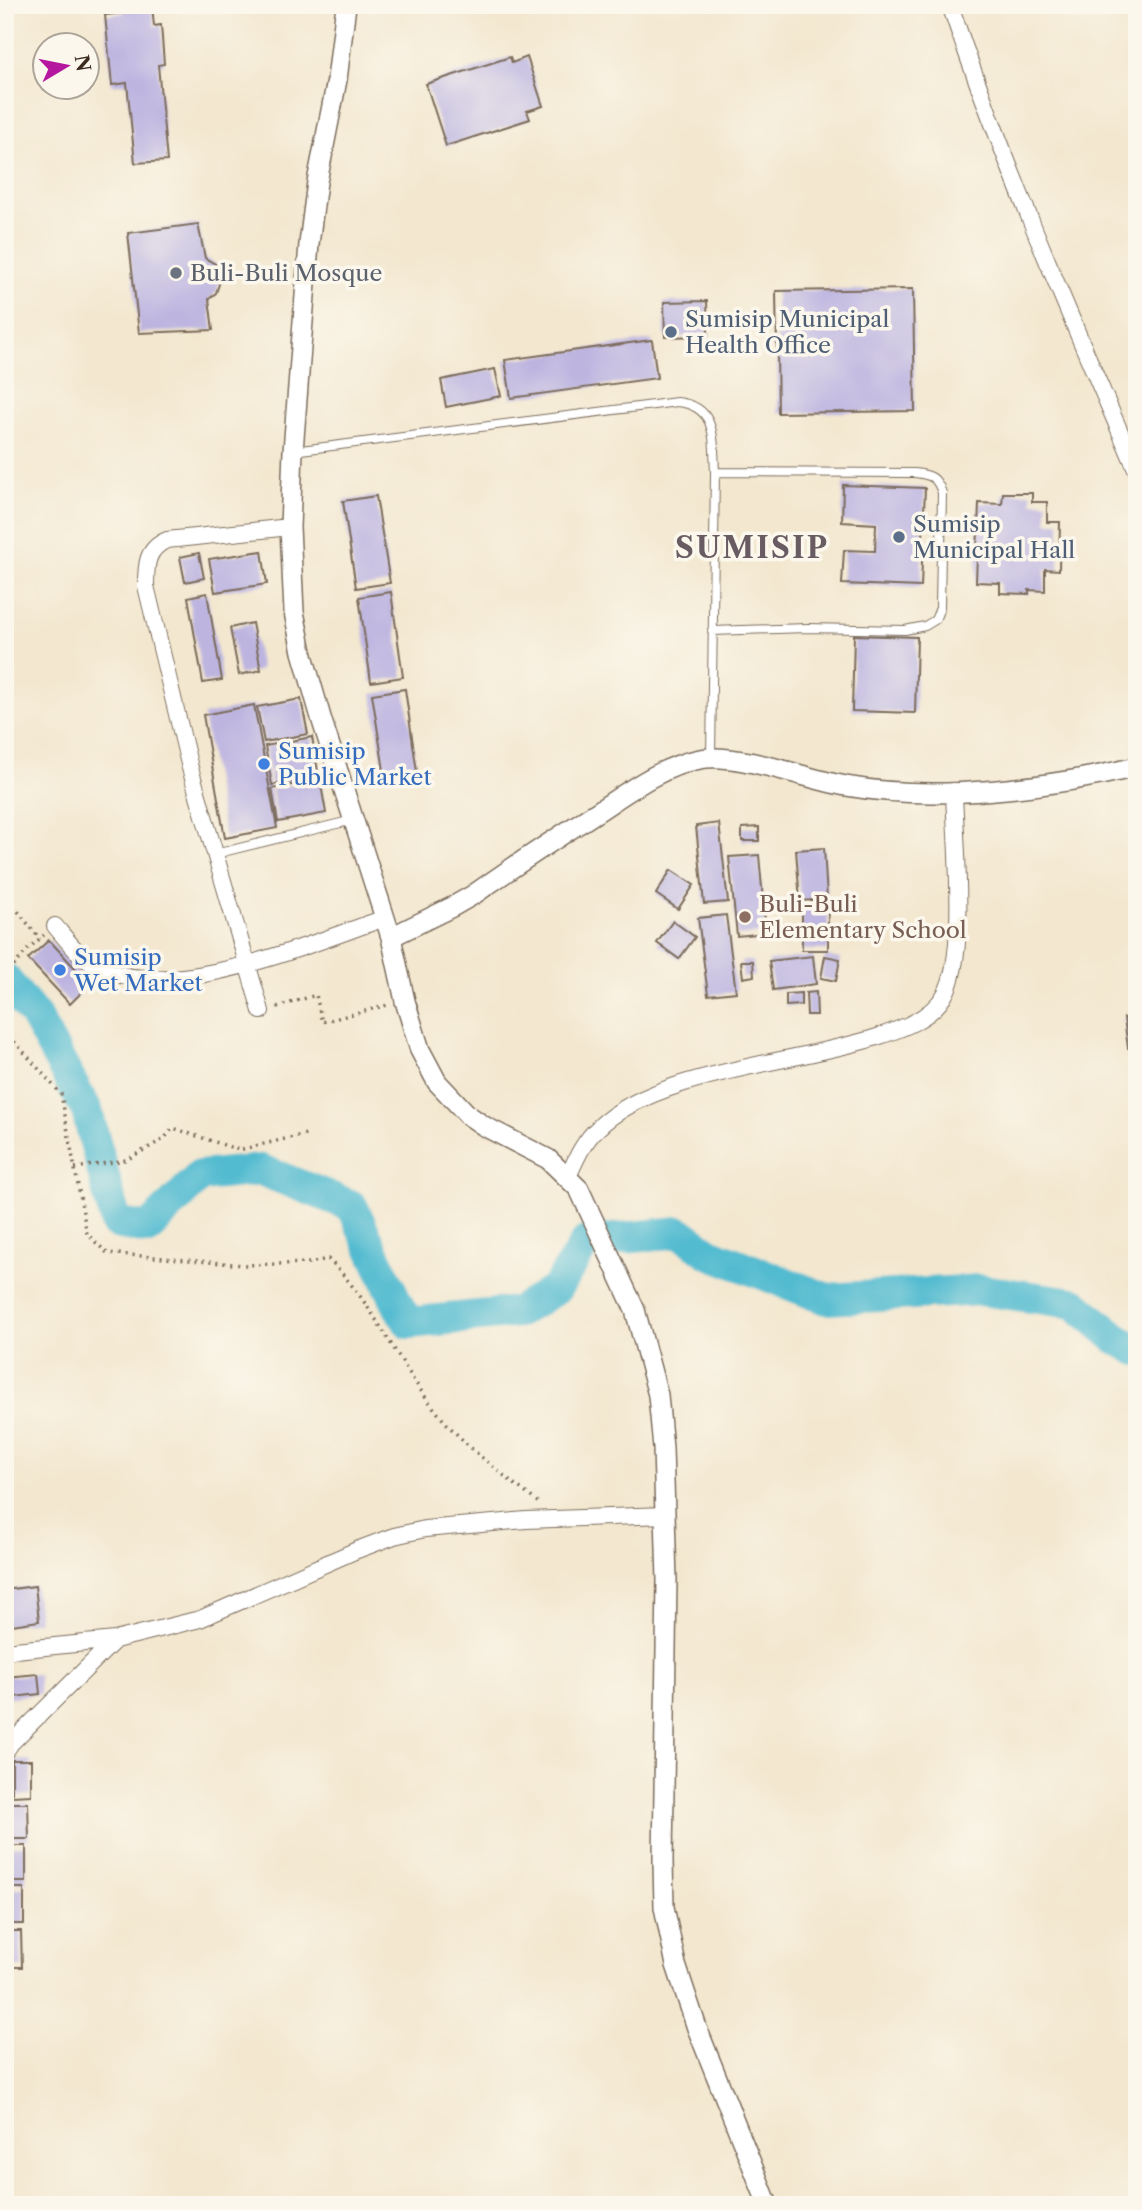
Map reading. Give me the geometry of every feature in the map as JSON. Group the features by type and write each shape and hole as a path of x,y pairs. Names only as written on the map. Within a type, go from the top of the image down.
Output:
{"street":[{"path":"346,5 337,80 317,182 309,244 293,451 290,527 293,600 302,653 388,928 405,1001 424,1058 455,1103 484,1126 548,1158 579,1189 635,1310 658,1395 666,1515 664,1907 676,1965 697,2028 768,2205"},
{"path":"950,5 1017,191 1137,471"},
{"path":"261,1011 190,768 146,586 146,565 150,552 157,544 167,540 290,527"},
{"path":"55,926 78,952 96,966 121,975 149,979 184,976 247,964 388,928 463,901 648,779 677,765 711,757 846,786 898,793 954,792 1054,782 1137,767"},
{"path":"568,1177 577,1156 596,1130 630,1105 647,1097 724,1073 855,1044 904,1027 932,1010 944,996 953,973 956,950 958,922 954,792"},
{"path":"5,1651 116,1640 200,1619 357,1550 394,1536 425,1529 560,1519 666,1515"},
{"path":"5,1752 116,1640"}],"lane":[{"path":"293,451 677,402 690,403 709,419 715,472 711,757"},
{"path":"712,631 807,628 905,630 925,626 935,620 940,608 942,493 938,482 931,475 715,472"},
{"path":"215,854 353,820"}],"path":[{"path":"5,908 17,910 40,939 27,950 5,978"},
{"path":"261,1011 316,995 322,1022 405,1001"},
{"path":"5,1031 61,1094 87,1234 107,1253 243,1265 309,1263 328,1259 347,1277 429,1403 455,1433 490,1465 560,1519"},
{"path":"75,1168 126,1160 164,1139 173,1128 239,1150 310,1133"}],"building":[{"path":"124,5 152,5 154,26 161,25 164,64 158,65 167,161 135,163 127,83 112,85 105,15 124,13"},
{"path":"510,57 512,63 527,57 543,106 527,111 530,119 446,146 426,84"},
{"name":"Buli-Buli Mosque","path":"198,224 205,258 217,265 220,281 216,293 209,299 213,330 139,333 128,233"},
{"path":"913,289 915,411 778,413 776,291"},
{"path":"707,301 708,336 665,337 664,302"},
{"path":"652,340 657,378 511,398 505,360"},
{"path":"495,369 501,396 446,407 441,380"},
{"name":"Sumisip Municipal Hall","path":"843,485 925,488 921,587 842,584 844,550 875,551 876,524 842,522"},
{"path":"1003,493 1032,493 1032,502 1047,502 1047,522 1060,522 1059,570 1045,569 1045,591 1029,590 1029,594 1000,593 1000,583 976,582 979,503 1002,504"},
{"path":"376,496 390,583 356,588 343,501"},
{"path":"262,551 267,584 215,592 209,559"},
{"path":"199,553 204,578 185,582 180,557"},
{"path":"391,592 403,677 371,682 359,597"},
{"path":"207,593 222,680 203,683 188,597"},
{"path":"252,623 261,670 239,675 230,628"},
{"path":"854,635 917,637 915,713 852,711"},
{"path":"405,689 417,772 385,777 372,694"},
{"path":"301,699 308,734 264,742 257,707"},
{"path":"254,705 277,828 225,838 203,715"},
{"path":"312,737 319,777 272,785 265,746"},
{"path":"320,779 326,813 278,822 272,789"},
{"path":"719,823 728,902 704,904 696,826"},
{"path":"759,827 759,841 742,841 742,828"},
{"path":"824,848 827,899 800,901 796,850"},
{"path":"759,855 766,933 737,936 729,857"},
{"path":"671,870 694,885 678,909 656,894"},
{"path":"802,908 828,908 828,950 802,950"},
{"path":"726,915 736,992 708,995 698,918"},
{"path":"673,921 695,937 679,959 657,943"},
{"path":"49,940 90,984 70,1004 28,959"},
{"path":"813,956 816,984 773,990 769,961"},
{"path":"825,956 840,959 836,981 821,978"},
{"path":"741,961 753,961 754,976 743,978"},
{"path":"816,992 817,1015 807,1015 806,993"},
{"path":"801,993 801,1005 786,1006 786,994"},
{"path":"1137,1017 1137,1047 1128,1048 1124,1018"},
{"path":"35,1586 39,1621 5,1626 5,1590"},
{"path":"38,1674 40,1694 5,1698 5,1677"},
{"path":"12,1760 31,1760 31,1795 12,1796"},
{"path":"9,1803 28,1803 29,1839 9,1839"},
{"path":"6,1846 26,1846 26,1882 7,1882"},
{"path":"5,1888 24,1888 24,1924 5,1924"},
{"path":"5,1931 21,1931 22,1967 5,1967"}],"waterway":[{"path":"5,979 35,1016 87,1111 116,1223 148,1229 200,1176 261,1170 352,1206 409,1323 518,1312 556,1289 586,1242 680,1232 709,1253 827,1299 981,1290 1074,1303 1117,1339 1137,1350"}],"place":[{"name":"Buli-Buli Mosque","path":"176,273"},
{"name":"Sumisip Municipal Health Office","path":"671,332"},
{"name":"Sumisip Municipal Hall","path":"899,537"},
{"name":"Sumisip Public Market","path":"264,764"},
{"name":"Buli-Buli Elementary School","path":"745,917"},
{"name":"Sumisip Wet Market","path":"60,970"}],"district":[{"name":"SUMISIP","path":"752,548"}]}
